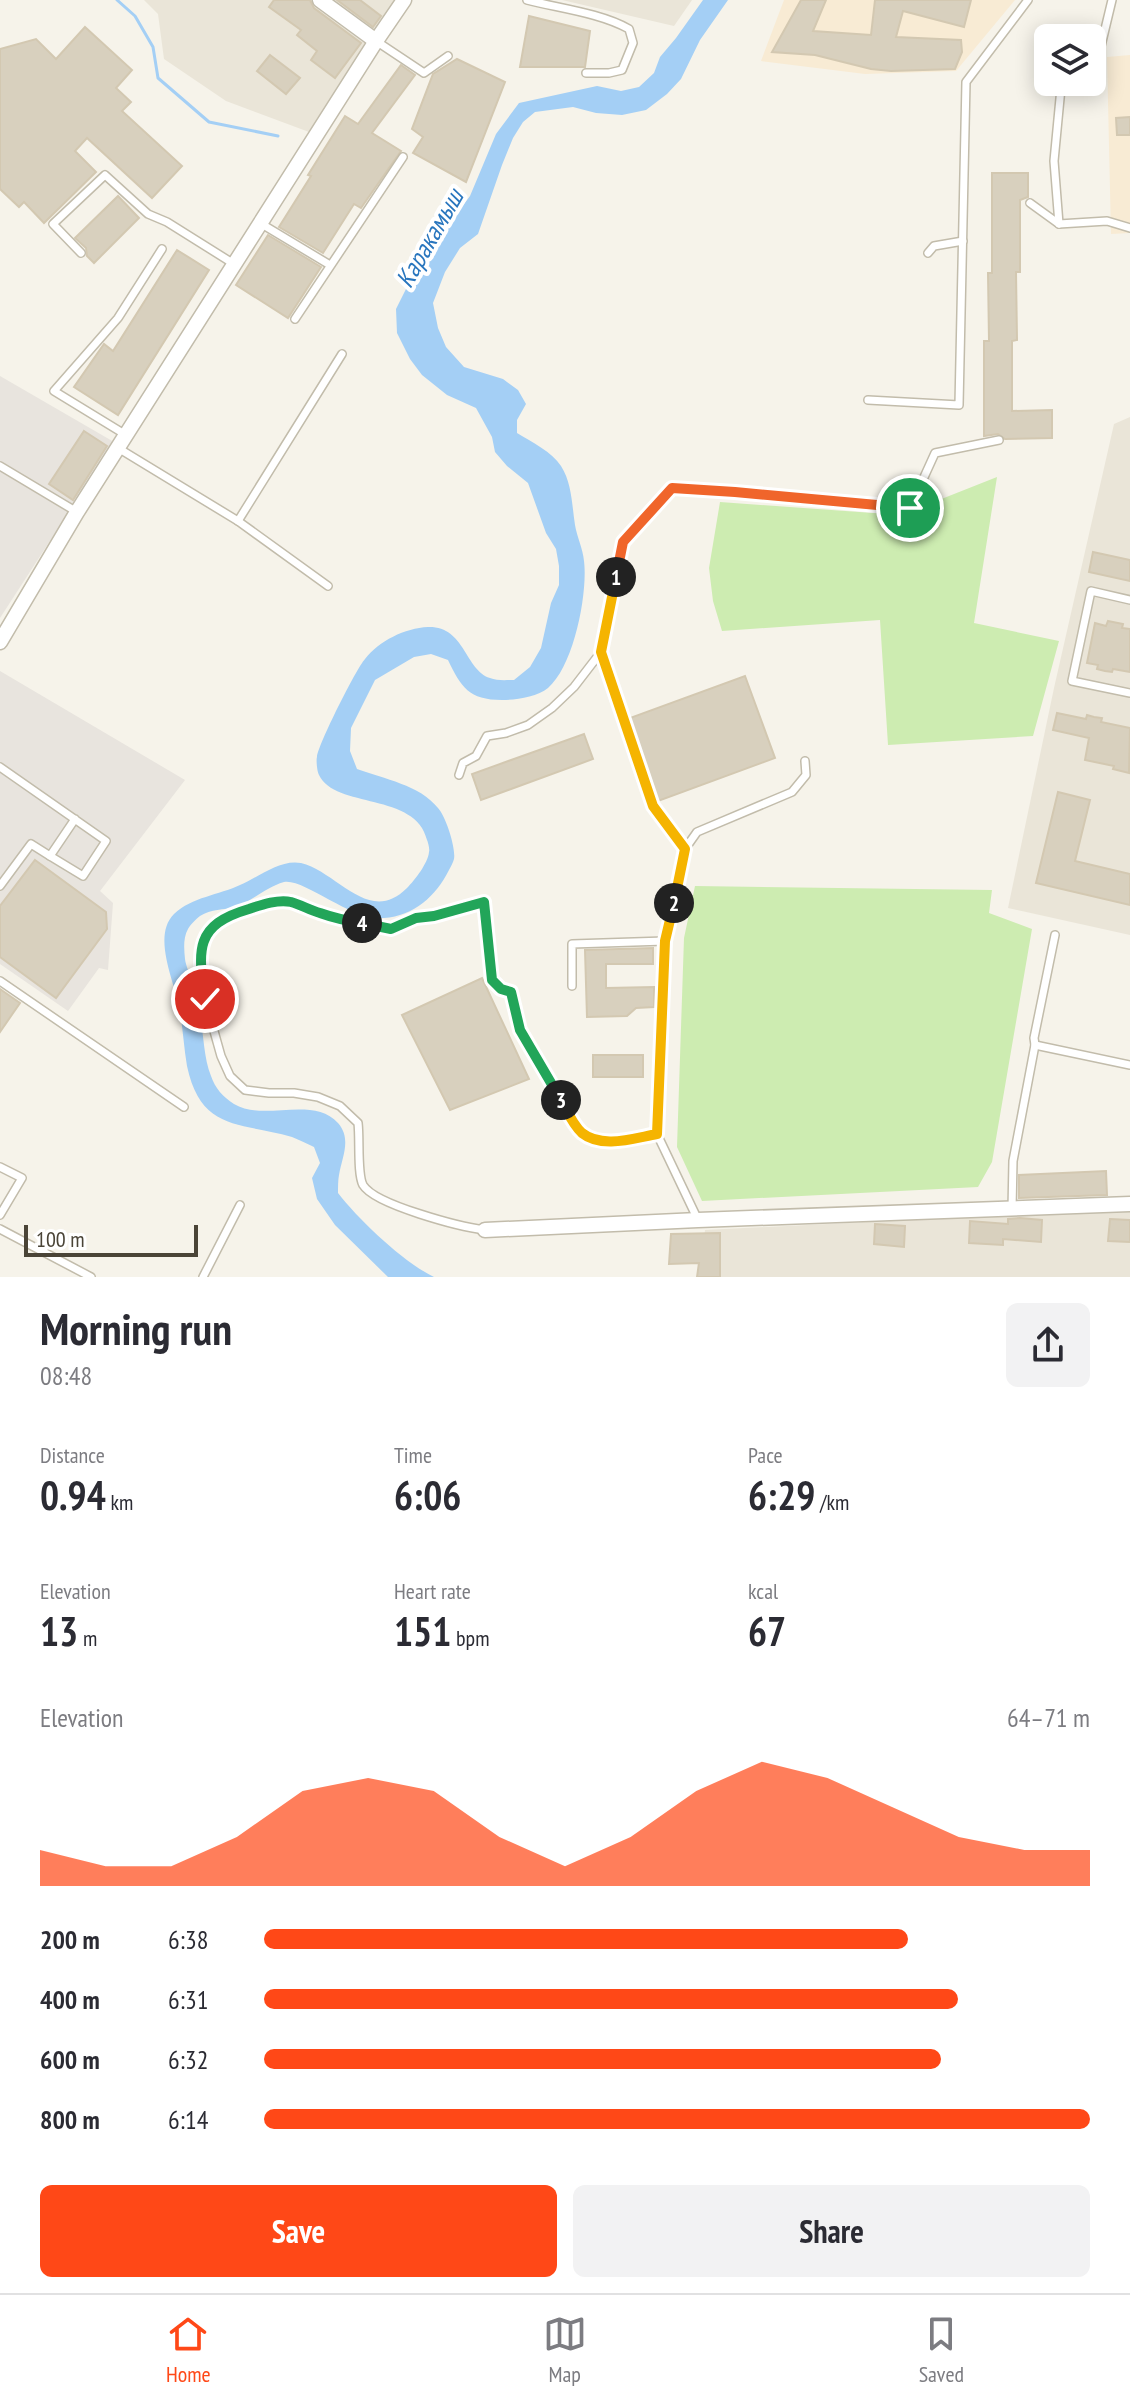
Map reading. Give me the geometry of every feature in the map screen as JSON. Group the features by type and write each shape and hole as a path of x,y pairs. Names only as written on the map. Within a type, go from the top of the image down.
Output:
{"street":[{"path":"320,0 376,41"},
{"path":"0,642 77,512 404,0"},
{"path":"485,1230 1130,1204"}],"lane":[{"path":"527,0 610,20 629,29 633,43 622,70 586,73"},
{"path":"868,400 959,405 966,82 1028,0"},
{"path":"1106,25 1112,0"},
{"path":"376,41 424,73 448,56"},
{"path":"1059,224 1054,161 1060,96"},
{"path":"295,319 403,157"},
{"path":"81,253 53,224 105,175 148,214 167,222 234,264"},
{"path":"1030,203 1059,224 1107,221 1130,228"},
{"path":"260,223 330,265"},
{"path":"928,253 934,246 963,241"},
{"path":"126,435 54,391 118,318 162,249"},
{"path":"238,521 342,354"},
{"path":"459,775 463,763 476,756 487,736 528,725 552,708 574,687 601,652 623,542 672,488 910,508 935,453 999,440"},
{"path":"118,448 238,521 328,586"},
{"path":"0,466 77,512"},
{"path":"1130,600 1091,591 1072,681 1130,693"},
{"path":"601,652 653,806 685,849"},
{"path":"698,1220 657,1134 665,941 685,849 697,832 792,792 806,775 805,761"},
{"path":"0,767 106,841 83,876 31,844 0,886"},
{"path":"50,856 75,819"},
{"path":"485,1230 465,1228 383,1201 364,1187 359,1170 361,1147 358,1123 340,1106 318,1097 245,1090 230,1076 221,1056 201,973 201,945 211,926 232,914 289,901 321,914 391,929 416,918 484,902 492,980 501,989 511,992 520,1030 574,1123 582,1133 597,1141 657,1134"},
{"path":"1012,1209 1013,1161 1055,935"},
{"path":"572,986 572,944 665,941"},
{"path":"0,981 184,1107"},
{"path":"1035,1045 1130,1065"},
{"path":"0,1167 22,1178 0,1215"},
{"path":"203,1277 240,1205"},
{"path":"0,1229 91,1277"}],"shaded area":[{"path":"144,0 408,0 309,132 226,101 164,59 158,14"},
{"path":"562,0 692,0 674,26"},
{"path":"784,0 1015,0 956,71 865,74 761,61"},
{"path":"1130,55 1130,233 1111,234 1107,57"},
{"path":"0,376 114,442 0,618"},
{"path":"1130,417 1130,935 1008,908 1114,424"},
{"path":"0,671 185,780 100,891 113,903 108,970 99,968 68,1011 0,964"},
{"path":"1130,1209 1130,1277 700,1277 705,1230"}],"green space":[{"path":"997,477 974,623 1059,641 1033,736 888,745 880,620 722,631 713,601 709,568 720,502 901,515"},
{"path":"695,886 992,890 989,913 1032,929 992,1162 978,1187 702,1201 677,1147 684,938"}],"water":[{"path":"703,0 728,0 700,40 681,79 646,110 622,115 573,107 535,112 523,122 502,165 478,234 460,248 445,272 433,303 446,347 464,367 503,379 518,390 526,404 517,420 517,433 552,456 567,480 585,575 572,647 557,678 548,688 532,696 502,700 481,698 462,685 448,660 431,654 414,657 375,680 351,728 350,751 357,769 422,794 441,812 452,840 453,863 438,888 423,903 395,916 371,917 343,907 303,886 284,882 235,907 200,916 185,936 186,962 201,1019 206,1060 215,1084 230,1101 246,1109 302,1109 328,1115 338,1123 345,1142 338,1193 382,1240 434,1277 388,1277 335,1225 317,1199 312,1178 320,1163 314,1147 292,1137 226,1121 202,1103 187,1066 180,1012 165,948 167,924 181,908 197,900 293,862 315,868 354,893 380,901 393,898 407,888 424,866 429,850 427,841 420,825 408,814 341,793 328,786 319,775 317,757 330,723 371,652 385,641 410,630 428,627 450,633 482,673 496,680 514,680 530,667 541,648 551,603 559,585 559,566 556,549 546,533 528,483 495,452 492,437 476,408 447,395 422,375 397,333 396,309 417,267 470,196 496,134 519,103 597,86 621,91 639,87 654,73 660,57"}],"building":[{"path":"274,0 310,0 314,8 361,43 335,78 311,60 317,51 297,35 301,30 269,7"},
{"path":"337,0 360,0 381,16 373,27"},
{"path":"801,0 826,0 813,31 871,35 875,0 971,0 964,27 903,11 896,37 961,40 962,52 955,69 891,71 815,55 772,52"},
{"path":"529,16 590,31 585,67 520,67"},
{"path":"85,27 132,70 116,88 131,102 122,111 182,166 152,198 87,138 75,151 96,172 44,223 24,202 19,207 0,189 0,49 36,39 56,59"},
{"path":"270,55 300,78 286,94 257,71"},
{"path":"457,59 505,82 466,182 413,153 423,137 412,129 433,74"},
{"path":"401,65 415,75 372,133 401,151 361,208 354,204 323,253 279,227 345,116 358,124"},
{"path":"1130,117 1130,135 1117,135 1116,118"},
{"path":"992,173 1028,173 1028,197 1020,200 1020,272 1016,272 1017,340 1012,341 1012,411 1052,410 1052,438 1005,439 998,434 984,436 984,341 989,341 988,273 992,273"},
{"path":"118,196 139,218 94,263 87,256 86,248 75,238"},
{"path":"268,235 321,267 288,318 236,285"},
{"path":"177,250 209,270 118,415 74,387 104,344 113,351"},
{"path":"84,431 107,446 73,500 49,484"},
{"path":"1093,552 1130,560 1130,581 1089,572"},
{"path":"1108,621 1130,629 1130,672 1105,671 1097,669 1098,665 1087,663 1095,623 1106,626"},
{"path":"745,676 775,758 658,801 630,718"},
{"path":"1057,713 1086,719 1087,715 1102,718 1101,722 1130,728 1129,773 1113,769 1114,766 1085,760 1089,738 1053,730"},
{"path":"584,734 593,759 481,800 472,774"},
{"path":"1058,792 1090,800 1075,861 1130,874 1130,905 1036,883"},
{"path":"35,860 106,912 107,929 56,998 0,957 0,906"},
{"path":"653,948 653,964 606,964 606,988 654,987 654,1007 636,1008 627,1016 587,1017 585,950"},
{"path":"482,978 529,1079 450,1110 402,1015"},
{"path":"0,989 20,1003 0,1032"},
{"path":"593,1055 643,1055 643,1077 593,1077"},
{"path":"1106,1171 1107,1195 1019,1198 1019,1175"},
{"path":"1008,1219 1042,1220 1041,1242 1003,1239 1003,1245 969,1243 970,1221 1008,1224"},
{"path":"1110,1219 1130,1220 1130,1242 1108,1241"},
{"path":"875,1224 905,1226 904,1247 874,1244"},
{"path":"720,1233 720,1277 697,1277 699,1263 669,1264 671,1234"}],"waterway":[{"path":"117,0 135,16 153,47 158,78 209,122 278,136"}],"route":[{"path":"205,999 201,945 211,926 232,914 289,901 321,914 391,929 416,918 484,902 492,980 501,989 511,992 520,1030 574,1123 582,1133 597,1141 657,1134 665,941 685,849 653,806 601,652 623,542 672,488 910,508"}],"water label":[{"name":"Каракамыш","path":"429,238"}]}
